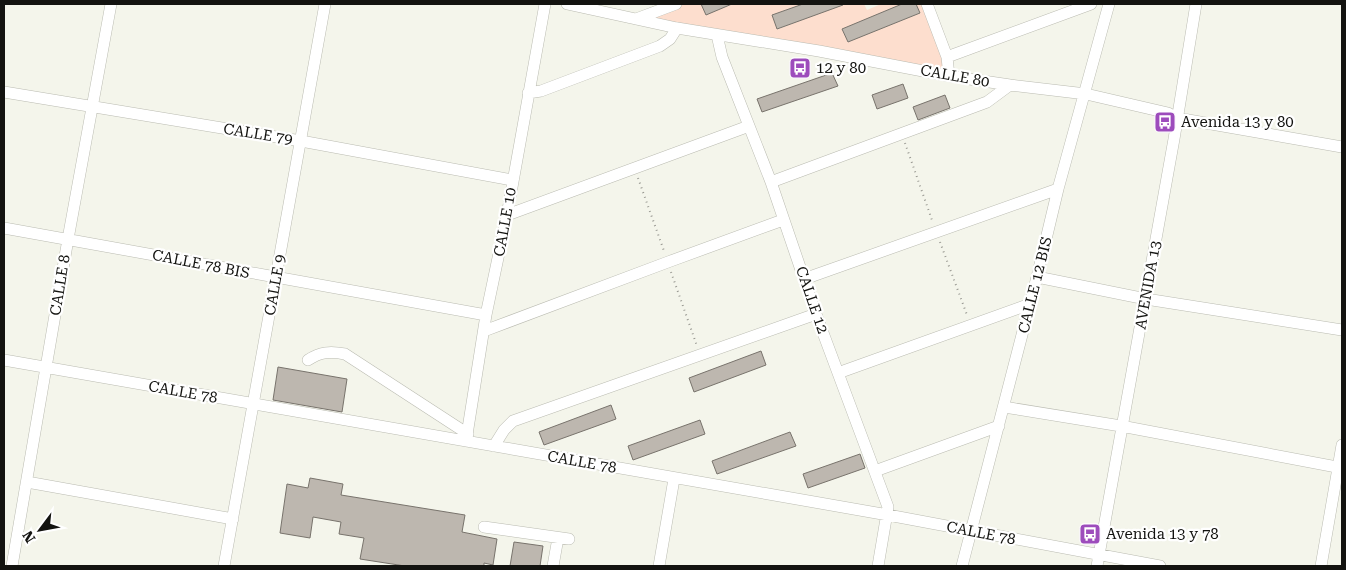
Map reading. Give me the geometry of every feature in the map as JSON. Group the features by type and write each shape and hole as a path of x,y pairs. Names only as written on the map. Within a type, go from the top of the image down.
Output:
{"street":[{"name":"CALLE 8","path":"12,566 68,239 111,4"},
{"name":"CALLE 9","path":"224,566 325,4"},
{"name":"CALLE 10","path":"467,437 486,316 507,215 545,4"},
{"name":"CALLE 80","path":"568,4 677,28 819,51 949,76 1086,94 1168,113 1177,118 1342,147"},
{"path":"636,19 676,4"},
{"path":"927,4 947,57 949,76"},
{"path":"947,57 1090,4"},
{"name":"CALLE 12 BIS","path":"962,566 1038,277 1058,189 1086,94 1109,4"},
{"name":"AVENIDA 13","path":"1097,561 1146,299 1196,4"},
{"path":"528,93 541,91 660,46 670,39 677,28"},
{"name":"CALLE 12","path":"717,35 722,57 771,182 816,314 888,508 878,566"},
{"path":"771,182 988,102 1010,85"},
{"name":"CALLE 79","path":"4,92 300,141 512,180"},
{"path":"507,215 749,126"},
{"path":"804,280 1058,189"},
{"path":"484,331 783,220"},
{"name":"CALLE 78 BIS","path":"4,228 486,316"},
{"path":"1038,277 1146,299 1342,330"},
{"path":"838,373 1030,304"},
{"path":"494,446 504,430 513,422 816,314"},
{"path":"308,360 326,352 345,354 467,437"},
{"name":"CALLE 78","path":"4,360 254,404 467,437 494,446 971,531 1097,561 1160,566"},
{"path":"1004,407 1121,426 1340,467"},
{"path":"875,471 999,426"},
{"path":"1321,566 1340,467 1342,445"},
{"path":"659,566 674,479"},
{"path":"27,482 233,519"},
{"path":"484,527 564,538 553,566"}],"shaded area":[{"path":"676,4 701,4 706,14 734,4 803,4 772,15 778,29 836,7 835,4 864,4 867,10 881,4 902,4 843,29 848,42 920,13 916,4 927,4 949,76 636,19"}],"building":[{"path":"701,4 732,4 706,15"},
{"path":"803,4 843,5 777,29 772,15"},
{"path":"902,4 916,4 920,13 848,42 842,29"},
{"path":"832,73 838,86 762,112 757,99"},
{"path":"903,84 908,98 877,109 872,95"},
{"path":"945,95 950,108 918,120 913,107"},
{"path":"761,351 766,365 694,392 689,378"},
{"path":"278,367 347,379 342,412 273,400"},
{"path":"611,405 616,419 544,445 539,432"},
{"path":"700,420 705,434 633,460 628,446"},
{"path":"790,432 796,446 717,474 712,461"},
{"path":"860,454 865,468 808,488 803,474"},
{"path":"310,478 343,484 341,495 465,515 462,532 497,539 493,565 484,563 484,566 405,566 360,559 364,538 339,534 341,522 313,517 310,538 280,533 287,484 308,488"},
{"path":"514,542 543,546 540,566 510,566"}],"place":[{"name":"12 y 80","path":"800,68"},
{"name":"Avenida 13 y 80","path":"1165,122"},
{"name":"Avenida 13 y 78","path":"1090,534"}]}
